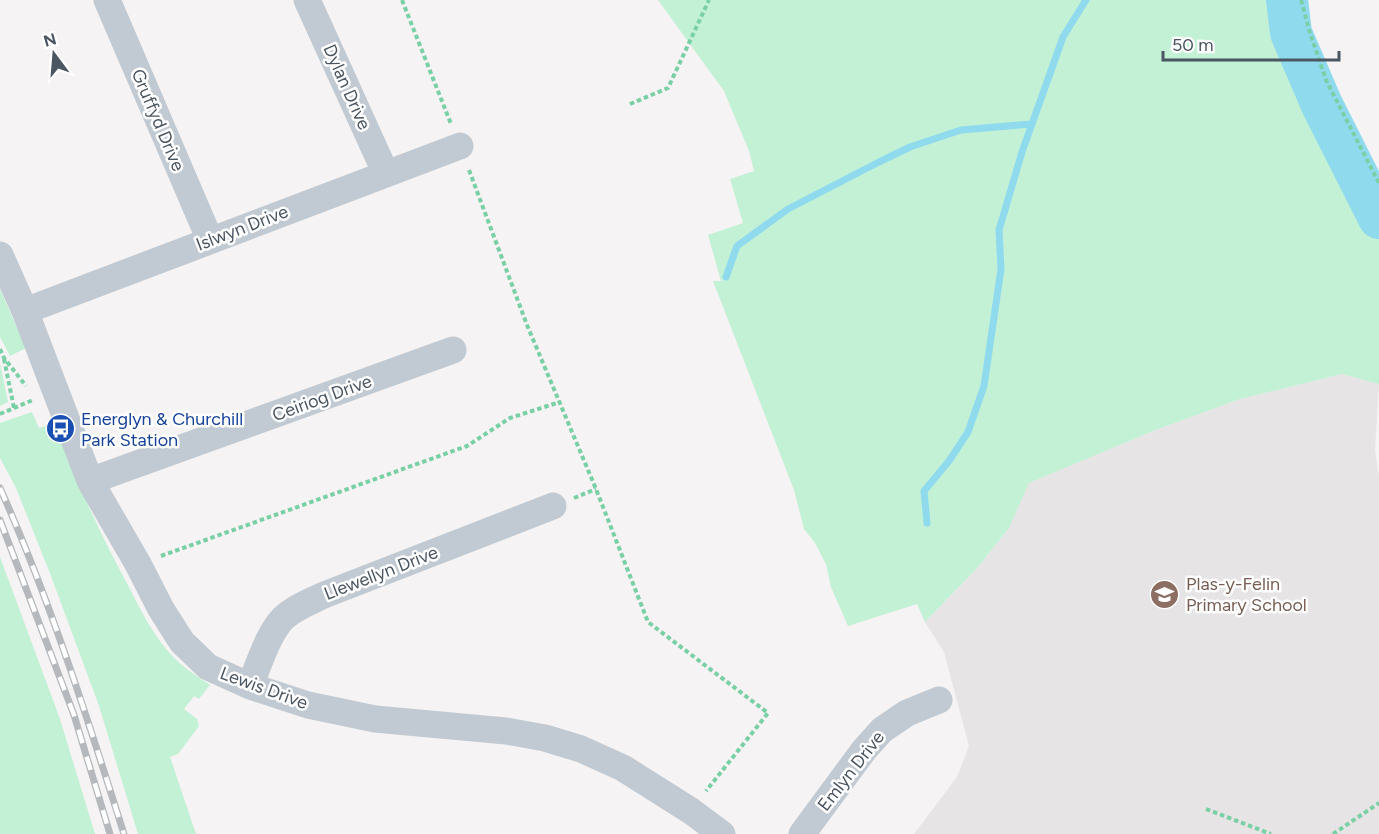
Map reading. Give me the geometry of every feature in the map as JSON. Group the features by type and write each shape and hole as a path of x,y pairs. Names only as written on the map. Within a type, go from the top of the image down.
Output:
{"street":[{"name":"Gruffyd Drive","path":"107,0 210,240"},
{"name":"Dylan Drive","path":"308,0 386,174"},
{"name":"Islwyn Drive","path":"25,311 460,146"},
{"name":"Lewis Drive","path":"0,255 25,311 90,481 161,609 182,642 208,667 250,686 308,705 375,719 506,731 545,738 581,749 623,768 691,811 722,834"},
{"name":"Ceiriog Drive","path":"90,481 453,350"},
{"name":"Llewellyn Drive","path":"250,686 276,628 284,616 324,595 553,506"},
{"name":"Emlyn Drive","path":"802,834 864,750 882,730 907,712 939,700"}],"path":[{"path":"402,0 527,325 648,621 768,713 691,811"},
{"path":"630,104 668,88 709,0"},
{"path":"1301,0 1326,80 1379,183"},
{"path":"0,349 15,408"},
{"path":"0,414 35,399 4,358"},
{"path":"138,564 467,446 510,418 560,402"},
{"path":"1333,834 1379,803"},
{"path":"1206,809 1271,834"}],"shaded area":[{"name":"Plas-y-Felin Primary School","path":"1342,374 1379,384 1375,450 1379,477 1379,834 914,834 957,777 969,746 944,652 925,622 979,566 1009,528 1028,483 1153,431 1240,399"}],"green space":[{"path":"658,0 1287,0 1291,33 1322,105 1379,218 1379,384 1342,374 1240,399 1153,431 1029,483 1009,528 979,566 925,622 917,604 848,626 831,587 826,564 815,543 804,529 794,490 713,281 721,281 708,235 743,223 730,179 754,171 749,151 724,91"},
{"path":"0,289 26,348 10,356 0,337"},
{"path":"0,363 8,402 0,406"},
{"path":"32,412 39,428 54,423 98,527 156,635 177,660 210,685 199,699 194,696 184,709 197,719 199,726 178,754 170,757 196,834 138,834 99,706 16,488 0,458 0,423"},
{"path":"0,557 60,719 95,834 0,834"}],"waterway":[{"path":"927,523 924,491 949,461 968,432 984,386 1001,269 999,230 1022,152 1063,37 1086,0"},
{"path":"1287,0 1291,33 1322,105 1379,218"},
{"path":"726,277 737,246 788,209 879,162 910,147 961,130 1031,124"}],"railway":[{"path":"0,488 51,616 124,834"},
{"path":"0,520 74,715 110,834"}],"place":[{"name":"Energlyn & Churchill Park Station","path":"60,429"},
{"name":"Plas-y-Felin Primary School","path":"1165,594"}]}
